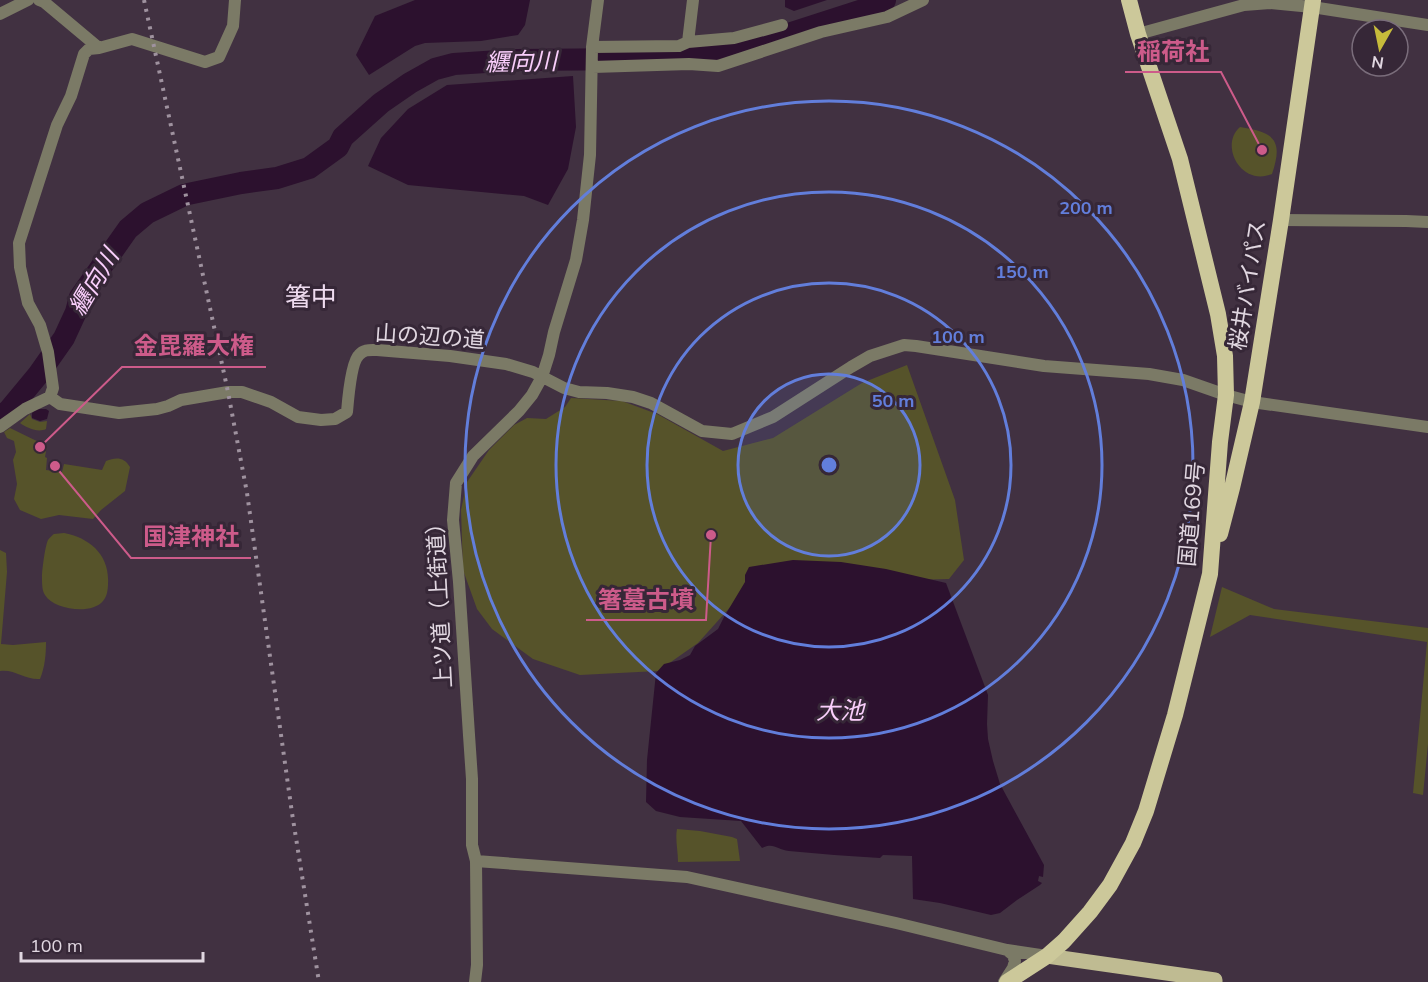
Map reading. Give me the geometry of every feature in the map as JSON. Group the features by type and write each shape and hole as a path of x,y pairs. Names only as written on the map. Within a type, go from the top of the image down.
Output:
{"highway":[{"name":"国道169号","path":"1005,982 1047,956 1090,912 1110,885 1137,833 1146,811 1175,715 1210,574 1226,395 1225,356 1218,314 1183,170 1129,0"},
{"name":"桜井バイパス","path":"1210,574 1252,402 1313,4"}],"main road":[{"path":"1047,956 1215,980 1215,982"}],"street":[{"path":"0,14 28,0"},
{"path":"39,0 99,48"},
{"path":"0,427 25,409 50,397 53,388 48,351 40,325 28,303 20,267 19,243 57,125 71,96 84,54 89,49 132,39 205,62 219,57 233,26 235,0"},
{"name":"上ツ道（上街道）","path":"475,982 477,965 476,861 472,845 472,779 453,520 456,483 473,456 532,395 542,377 549,355 580,240 590,155 593,49 598,0"},
{"path":"688,42 693,0"},
{"path":"593,66 689,64 718,66 821,32 887,17 923,0"},
{"path":"1138,34 1243,2 1313,4 1428,25"},
{"path":"593,49 679,46 688,42 734,38 782,25"},
{"path":"1281,220 1428,222"},
{"name":"山の辺の道","path":"50,397 60,404 119,413 157,409 181,400 228,392 242,392 271,402 298,417 334,419 346,412 355,361 358,355 368,350 442,355 506,364 533,372 564,388 579,392 633,397 651,403 702,431 732,434 773,417 870,356 904,345 1044,366 1149,374 1183,380 1252,402 1428,427"},
{"path":"476,861 687,877 1007,950 1047,956"},
{"path":"1005,982 1015,960 1007,950"}],"shaded area":[{"path":"1240,127 1261,132 1273,139 1277,153 1272,174 1251,175 1236,162 1232,144 1234,135"},
{"path":"907,365 955,500 964,560 949,579 911,580 768,565 698,643 658,671 580,675 533,659 492,629 477,609 463,570 461,510 467,482 489,450 514,425 527,418 546,419 565,407 571,398 622,401 657,414 723,451 773,438 862,383"},
{"path":"30,414 32,419 40,422 47,421 46,429 36,430 20,423"},
{"path":"10,428 47,446 46,470 62,472 64,464 102,470 106,461 122,460 130,467 125,491 93,519 59,515 41,519 20,510 14,499 17,484 13,460 16,452 14,441 7,438 4,432"},
{"path":"64,533 90,544 102,556 106,564 108,574 106,595 98,605 91,608 64,607 50,600 44,593 42,574 48,540 53,534"},
{"path":"0,550 6,553 7,572 1,644 46,642 45,660 40,679 0,671"},
{"path":"1222,587 1274,609 1428,628 1428,744 1423,795 1413,793 1427,642 1250,615 1210,637"},
{"path":"677,829 700,831 737,839 740,861 678,862"}],"water":[{"path":"415,0 530,0 525,25 518,35 481,41 425,43 415,46 369,75 356,55 375,16"},
{"path":"785,0 827,0 794,11 785,7"},
{"path":"573,76 576,127 568,169 548,205 524,196 408,185 368,166 381,138 408,109 447,85"},
{"path":"37,409 49,411 47,419 40,421 32,418 32,413"},
{"name":"大池","path":"793,560 841,562 886,569 946,583 988,695 988,739 1000,784 1044,865 1043,877 1039,876 1038,881 1042,883 1000,913 991,915 913,899 912,856 883,855 880,858 789,851 773,846 762,848 741,821 680,817 656,811 646,802 647,760 656,673 664,664 690,655 695,646 718,629 745,582 745,575 749,567"}],"waterway":[{"name":"纒向川","path":"188,194 277,178 309,168 338,147 343,137 381,103 435,69 454,64 516,60 641,59 713,52 773,39 869,8 885,0"},
{"name":"纒向川","path":"0,418 38,375 64,338 80,297 128,229 147,213 184,195"}],"railway":[{"path":"144,0 228,392 247,493 292,813 319,982"}],"place":[{"name":"稲荷社","path":"1262,150"},
{"name":"金毘羅大権","path":"40,447"},
{"name":"国津神社","path":"55,466"},
{"name":"箸墓古墳","path":"711,535"}],"district":[{"name":"箸中","path":"311,297"}]}
